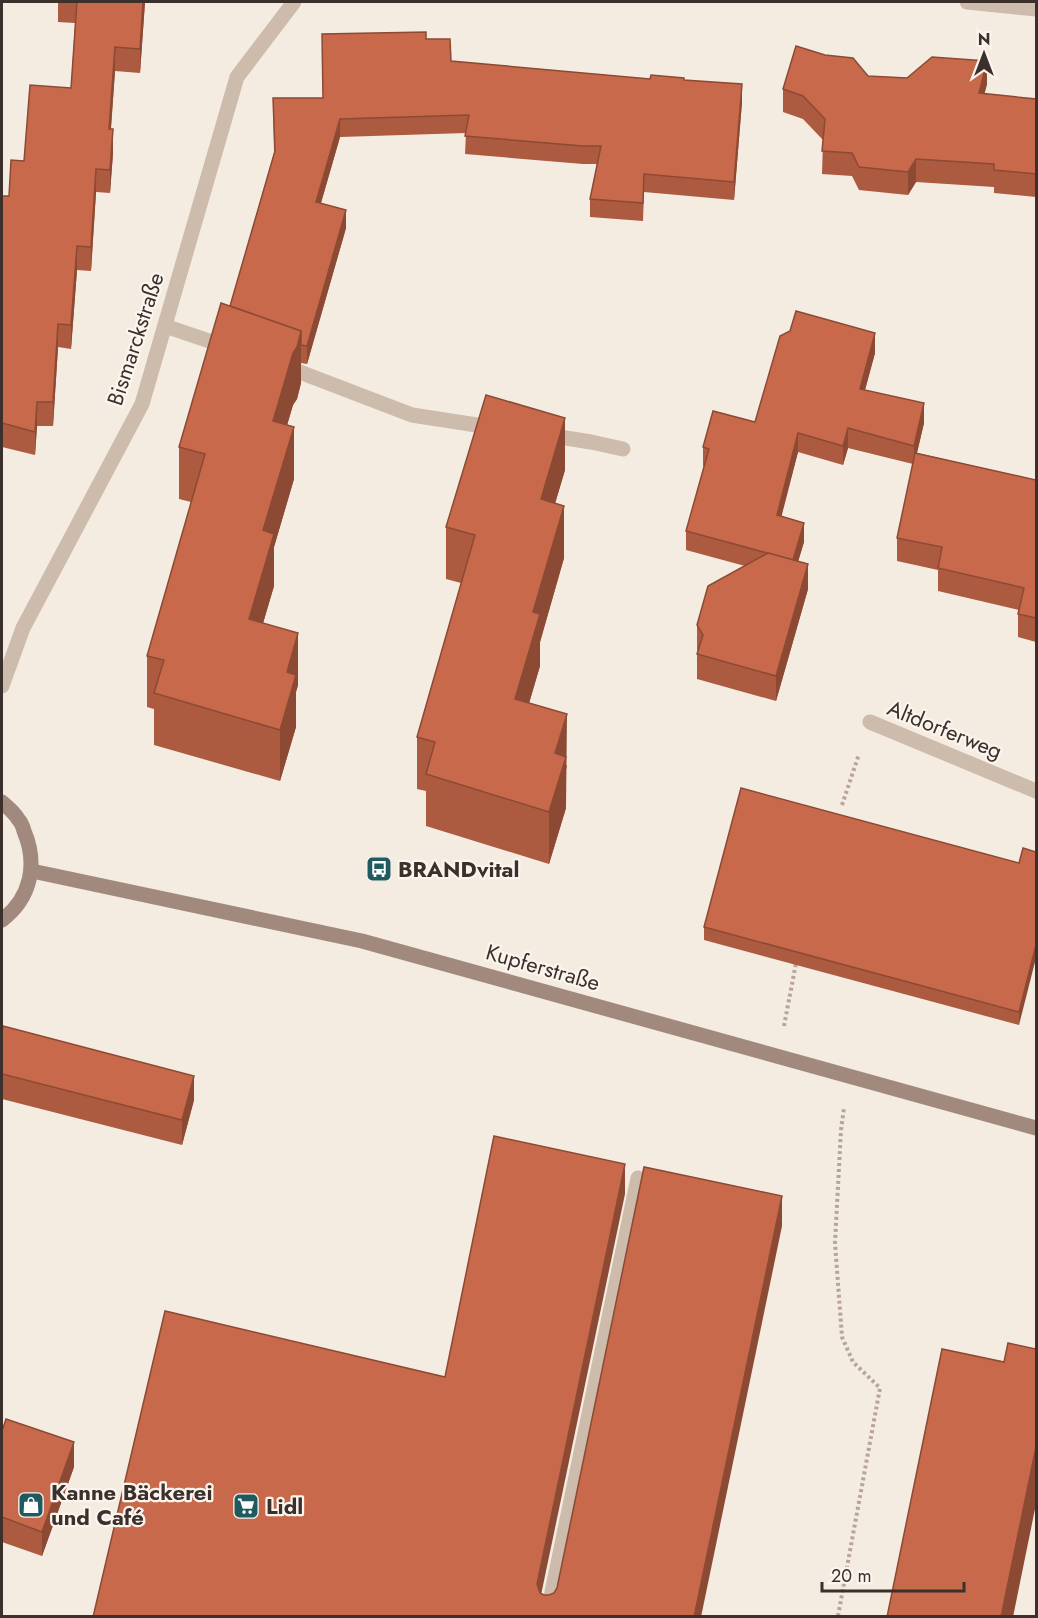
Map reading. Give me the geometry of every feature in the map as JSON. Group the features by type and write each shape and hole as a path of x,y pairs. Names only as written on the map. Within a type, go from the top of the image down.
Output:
{"street":[{"name":"Bismarckstraße","path":"2,686 23,628 142,404 237,76 294,2"},
{"path":"967,2 1036,9"},
{"path":"165,326 242,352"},
{"path":"275,363 412,415 509,430"},
{"path":"532,433 623,449"},
{"name":"Altdorferweg","path":"870,722 1036,791"},
{"path":"2,802 19,820 30,846 32,871 25,893 10,914 2,920"},
{"name":"Kupferstraße","path":"32,871 362,940 1036,1128"},
{"path":"547,1617 638,1178"}],"path":[{"path":"842,805 870,722"},
{"path":"789,956 796,963 792,989"},
{"path":"838,1617 880,1388 853,1362 842,1337 835,1243 841,1130 848,1076"}],"building":[{"path":"77,2 143,2 140,49 115,47 109,129 113,129 110,170 96,169 91,247 77,246 71,325 58,324 53,402 37,402 35,432 2,423 2,196 9,196 11,160 24,161 30,85 71,88"},
{"path":"426,32 426,39 450,39 451,61 650,79 651,75 742,84 734,182 644,174 643,203 590,199 601,146 465,136 469,115 340,119 316,202 346,210 307,346 301,345 301,331 230,306 275,151 273,98 323,98 322,34"},
{"path":"796,46 825,55 853,58 868,76 907,78 932,57 987,61 979,93 1036,99 1036,174 994,170 994,164 916,159 908,172 859,167 852,153 822,151 825,119 803,96 783,89"},
{"path":"221,303 301,331 273,421 294,427 263,530 274,534 249,619 298,633 287,672 296,675 280,730 154,693 164,660 147,656 205,454 179,447"},
{"path":"796,311 875,333 860,389 924,403 914,446 848,428 843,446 798,433 777,515 804,523 793,560 686,531 709,449 703,447 713,411 755,422 780,336 790,331"},
{"path":"486,395 565,418 541,499 564,506 533,612 540,614 515,699 567,714 555,753 566,757 549,812 426,774 435,742 417,737 475,535 446,527"},
{"path":"915,453 1036,480 1036,618 1018,614 1024,588 938,568 942,547 897,538"},
{"path":"768,553 808,564 776,676 697,654 703,635 697,625 708,586"},
{"path":"741,788 1019,863 1023,848 1036,852 1036,945 1019,1012 704,927"},
{"path":"3,1026 194,1076 182,1120 2,1074"},
{"path":"494,1136 625,1164 537,1584 540,1593 544,1595 554,1593 557,1588 644,1167 782,1196 694,1617 93,1617 165,1311 445,1377"},
{"path":"1008,1343 1036,1349 1036,1447 1001,1617 887,1617 942,1349 1004,1362"},
{"name":"Kanne Bäckerei und Café","path":"6,1419 74,1442 42,1532 2,1517 2,1431"}],"place":[{"name":"BRANDvital","path":"379,869"},
{"name":"Kanne Bäckerei und Café","path":"31,1505"},
{"name":"Lidl","path":"246,1506"}]}
